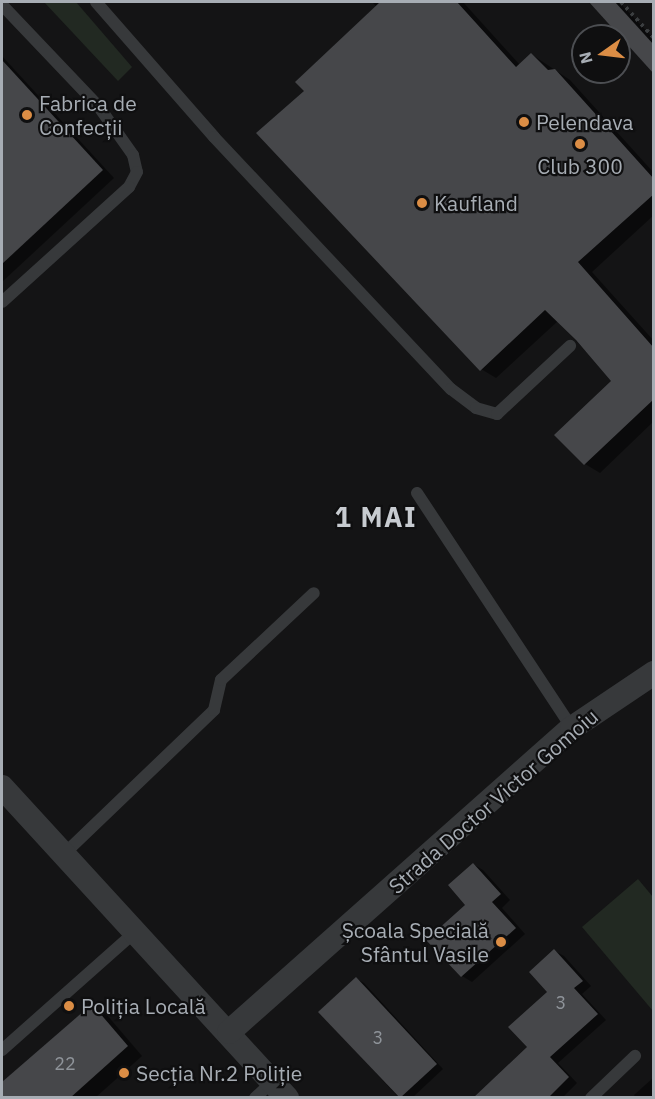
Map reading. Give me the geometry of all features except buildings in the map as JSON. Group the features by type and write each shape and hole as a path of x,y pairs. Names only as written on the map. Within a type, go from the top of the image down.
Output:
{"street":[{"name":"Strada Doctor Victor Gomoiu","path":"229,1032 572,728 654,673"},
{"path":"2,787 280,1089"}],"lane":[{"path":"96,2 222,145 451,389 476,408 497,414 570,346"},
{"path":"2,5 99,107 134,154 137,172 129,187 2,302"},
{"path":"417,493 572,728"},
{"path":"64,854 214,710 220,680 314,593"},
{"path":"2,1050 136,931"},
{"path":"591,1098 635,1056"},
{"path":"255,1098 280,1089"}],"path":[{"path":"621,2 654,38"}],"shaded area":[{"path":"44,2 76,2 132,67 118,81"},
{"path":"638,879 653,897 653,1011 582,927"}],"place":[{"name":"Fabrica de Confecții","path":"27,115"},
{"name":"Pelendava","path":"524,122"},
{"name":"Club 300","path":"580,144"},
{"name":"Kaufland","path":"422,203"},
{"name":"Școala Specială Sfântul Vasile","path":"501,942"},
{"name":"Poliția Locală","path":"69,1006"},
{"name":"Secția Nr.2 Poliție","path":"124,1073"}],"district":[{"name":"1 MAI","path":"376,517"}]}
